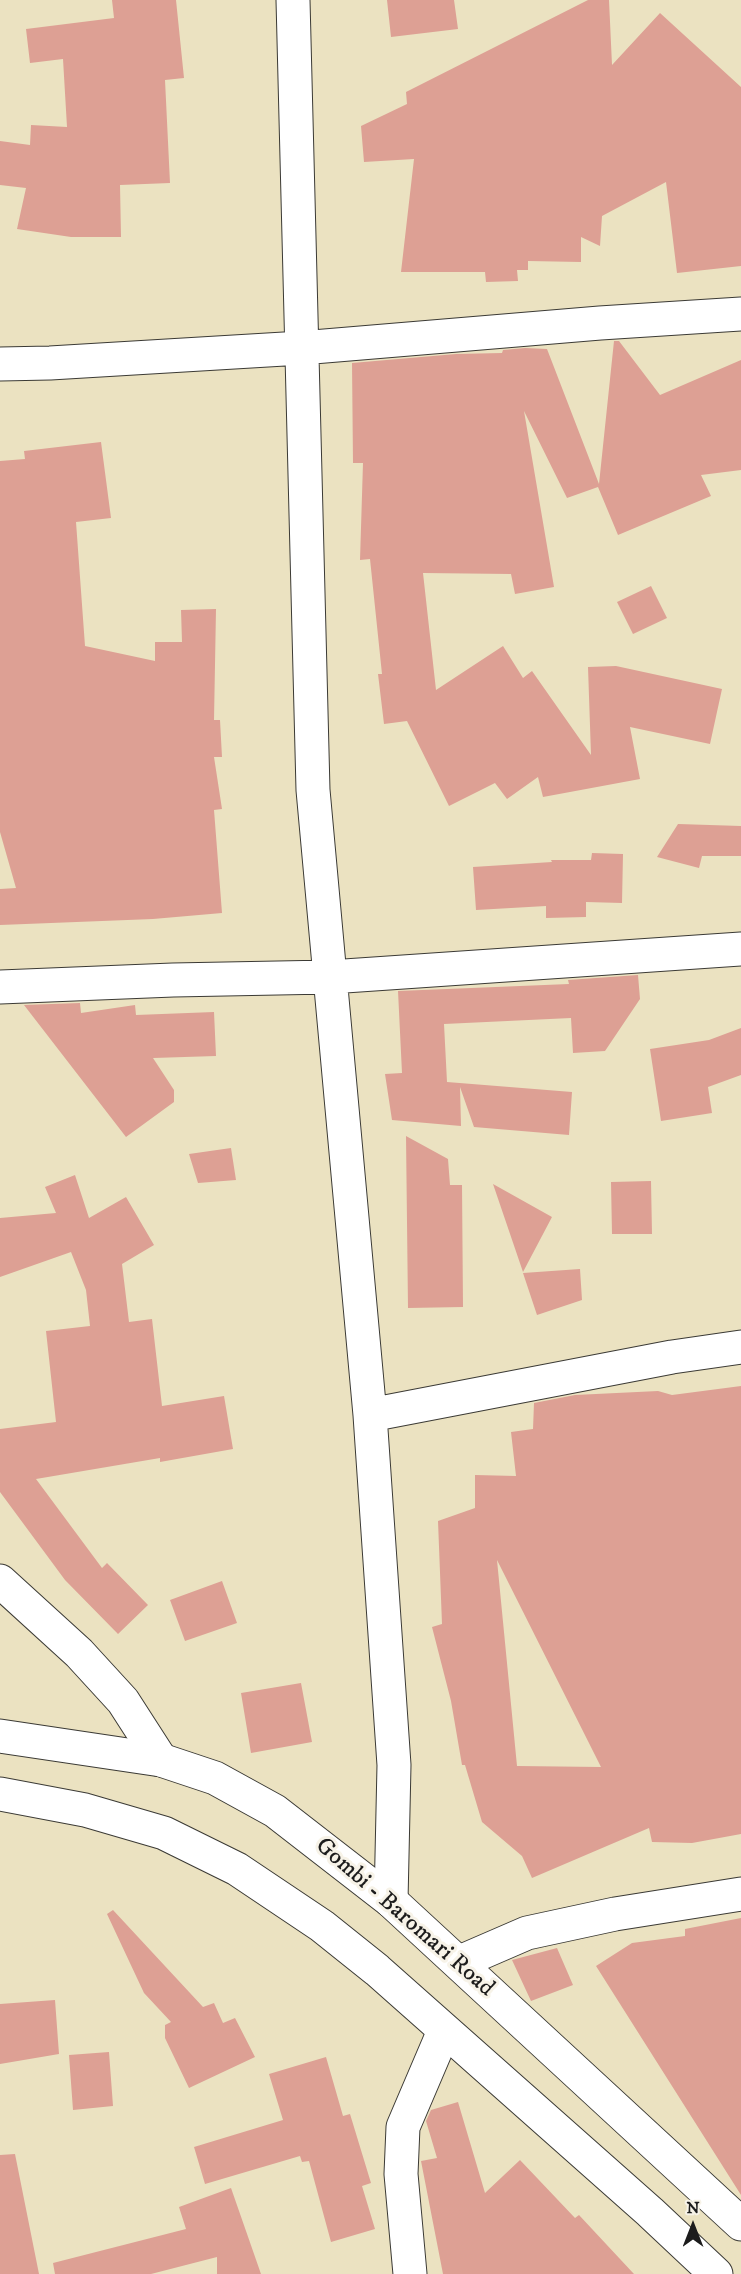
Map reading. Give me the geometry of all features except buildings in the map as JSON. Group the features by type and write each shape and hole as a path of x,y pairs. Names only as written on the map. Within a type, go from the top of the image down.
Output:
{"street":[{"path":"293,0 313,790 370,1415 394,1766 391,1901"},
{"path":"0,364 302,348 600,323 741,314"},
{"path":"0,987 330,977 741,949"},
{"path":"370,1415 672,1356 741,1347"},
{"path":"0,1581 79,1653 123,1701 161,1760"},
{"name":"Gombi - Baromari Road","path":"0,1736 161,1760 215,1778 275,1811 391,1901 460,1962 555,2054 741,2224"},
{"path":"0,1794 85,1810 164,1833 237,1869 322,1926 377,1970 650,2212 716,2274"},
{"path":"460,1962 527,1933 615,1914 741,1894"},
{"path":"410,2274 401,2174 403,2127 444,2031"}]}
